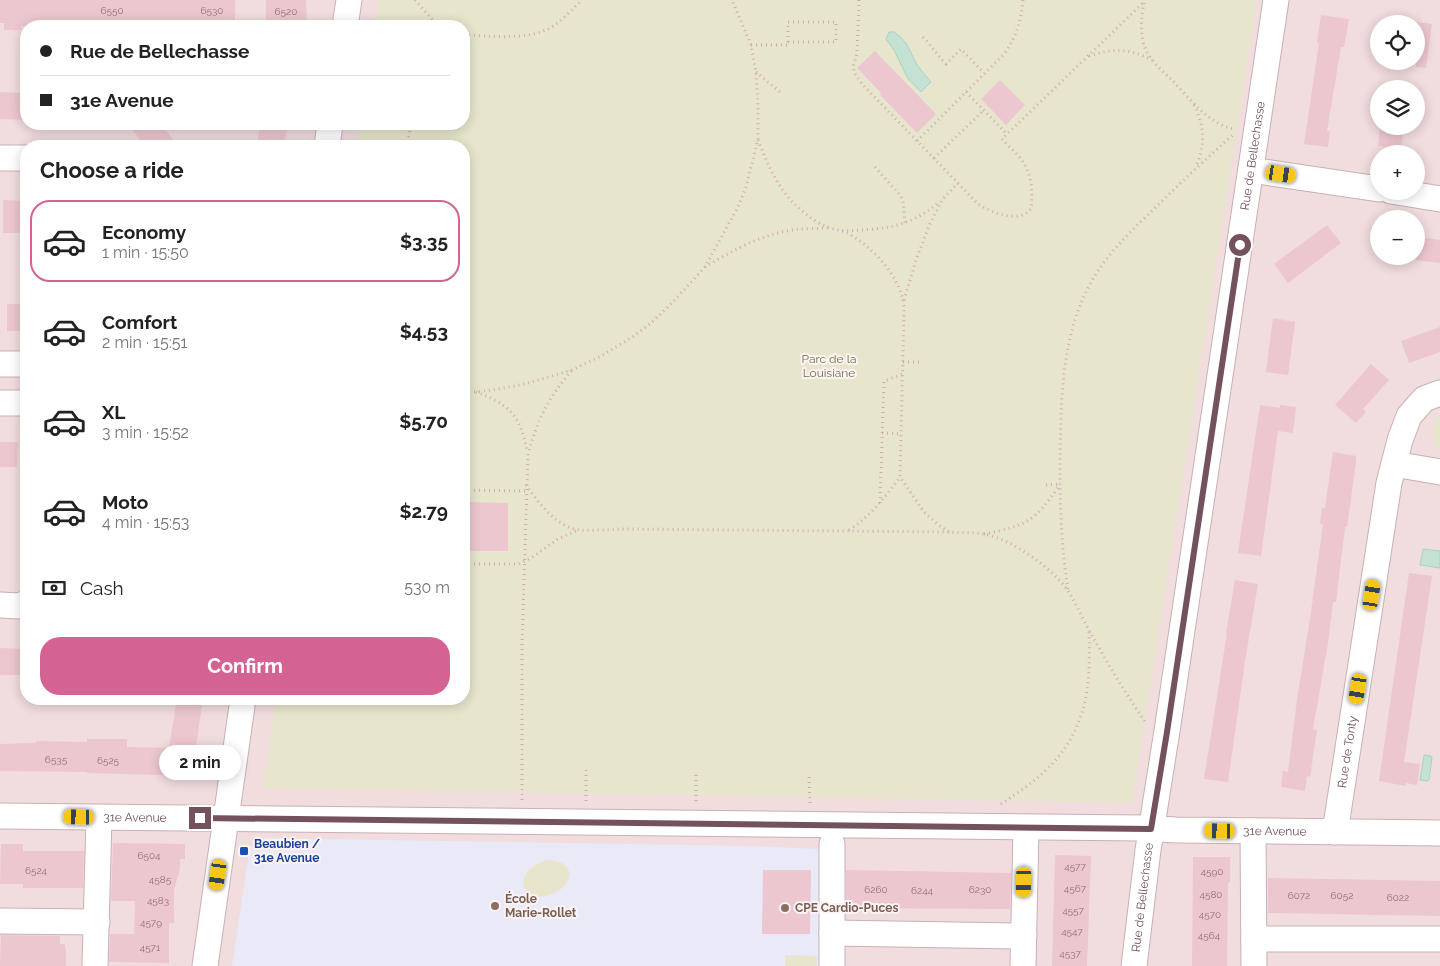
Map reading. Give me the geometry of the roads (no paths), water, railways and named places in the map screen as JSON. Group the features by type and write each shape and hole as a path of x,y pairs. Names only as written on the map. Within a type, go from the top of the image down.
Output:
{"street":[{"path":"346,20 349,0"},
{"name":"Rue de Bellechasse","path":"1134,966 1151,829 1276,0"},
{"path":"0,158 20,158"},
{"path":"1251,170 1370,188"},
{"path":"1425,197 1440,199"},
{"path":"0,364 20,364"},
{"name":"Rue de Tonty","path":"1335,832 1394,464 1409,416 1424,399 1440,393"},
{"path":"0,403 20,403"},
{"path":"1394,464 1440,472"},
{"path":"0,605 20,606"},
{"path":"205,966 243,705"},
{"name":"31e Avenue","path":"0,816 1440,833"},
{"path":"95,966 99,818"},
{"path":"1023,966 1026,828"},
{"path":"1254,831 1254,966"},
{"path":"832,844 832,966"},
{"path":"0,921 97,922"},
{"path":"832,933 1024,936"},
{"path":"1254,939 1440,939"}],"place":[{"name":"Beaubien / 31e Avenue","path":"244,851"},
{"name":"École Marie-Rollet","path":"495,906"},
{"name":"CPE Cardio-Puces","path":"785,908"}],"park label":[{"name":"Parc de la Louisiane","path":"829,366"}]}
